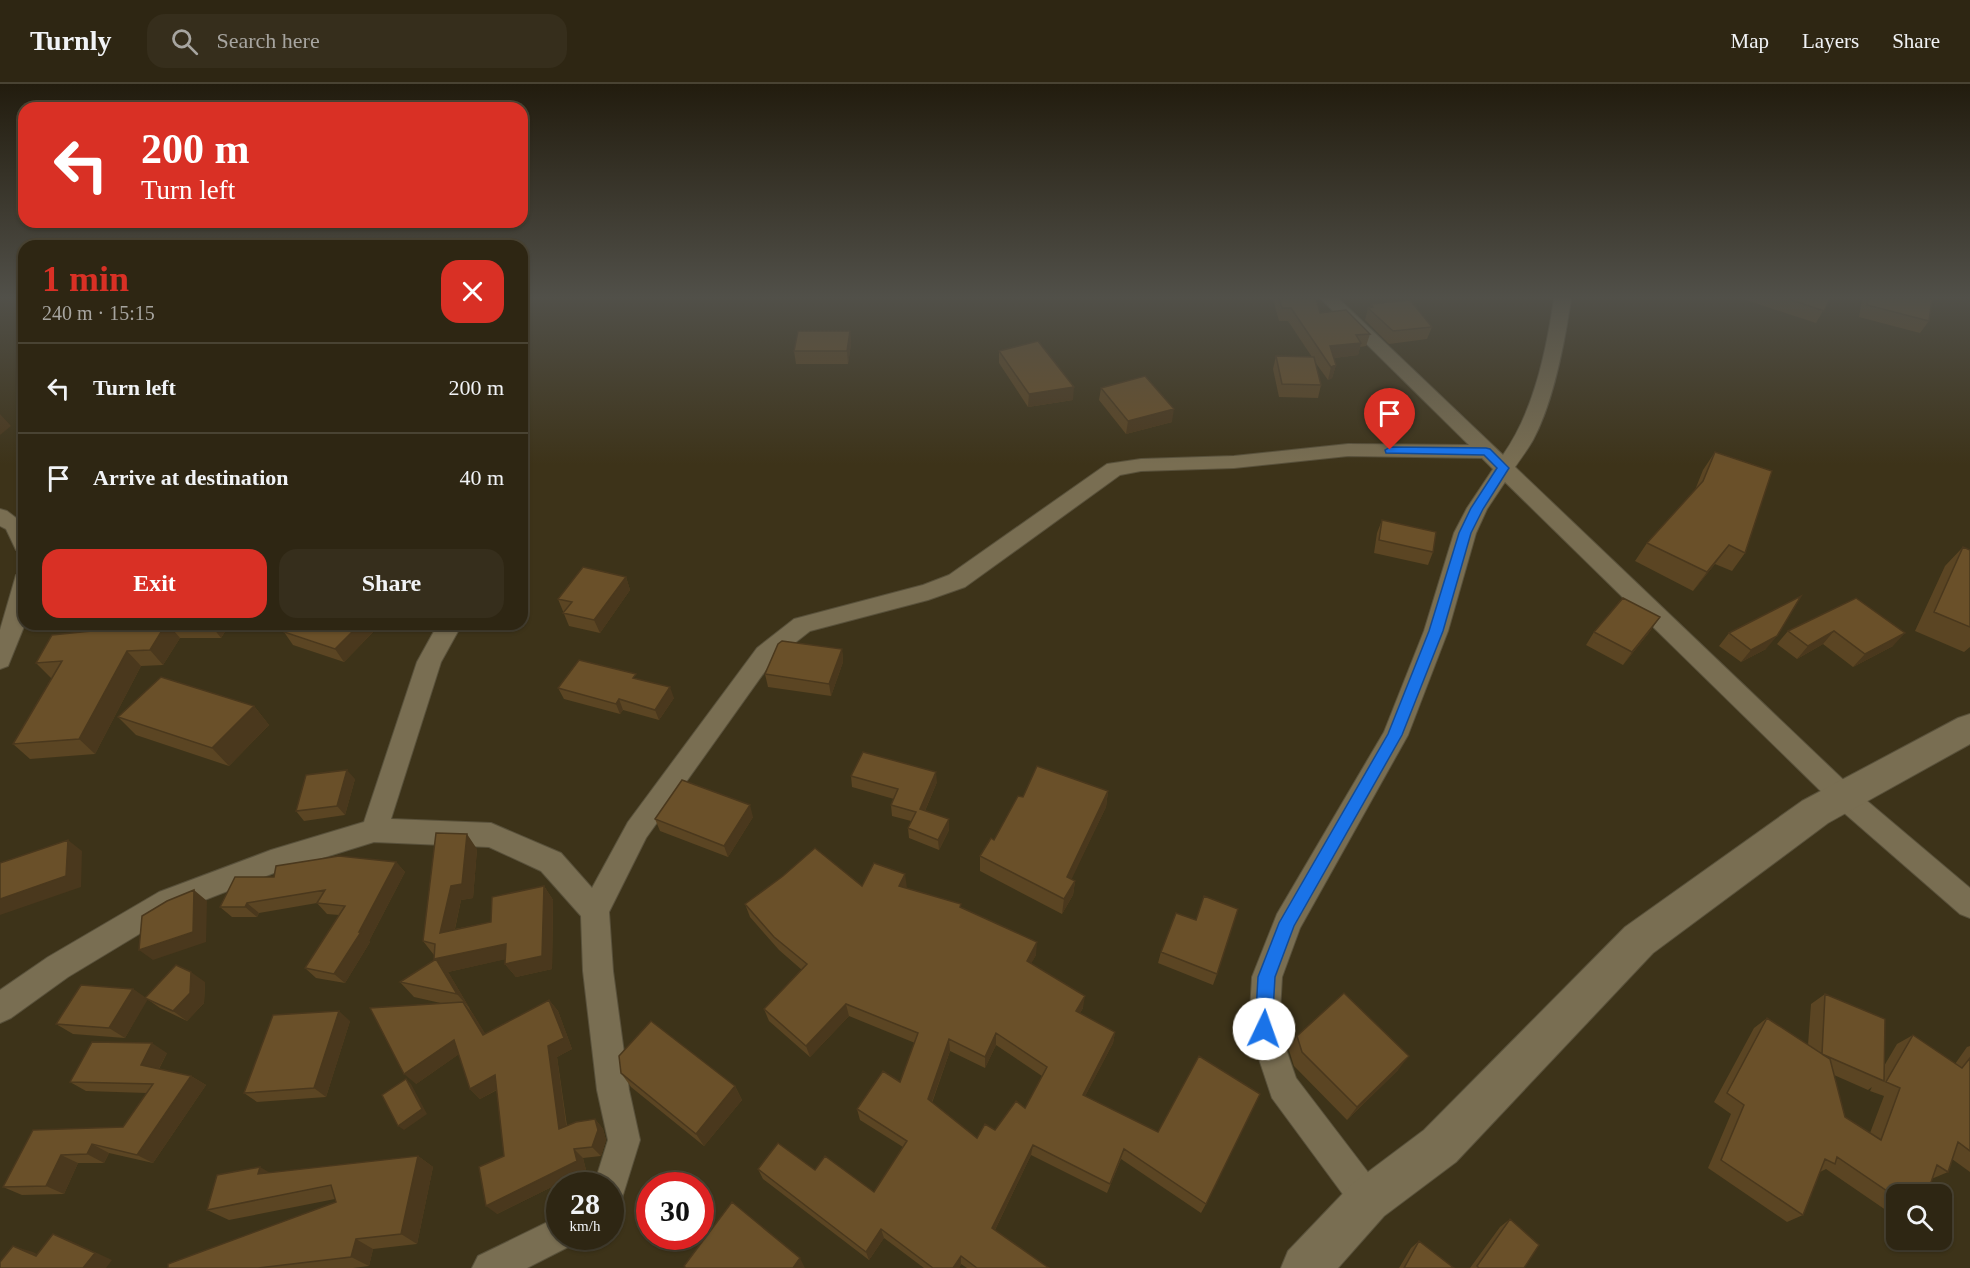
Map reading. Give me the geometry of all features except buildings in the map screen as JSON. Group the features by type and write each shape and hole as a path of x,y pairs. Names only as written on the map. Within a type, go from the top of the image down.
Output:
{"main road":[{"path":"1305,1268 1368,1200 1440,1146 1639,940 1815,812 1970,728"}],"street":[{"path":"1385,354 1844,797 1970,905"},
{"path":"1368,1200 1282,1087 1264,1029 1267,977 1287,923 1395,735 1436,631 1465,533 1495,460 1524,439 1533,418 1553,354"},
{"path":"614,1172 624,1140 613,1090 598,971 595,911 637,830 765,654 802,626 917,595 957,581 1114,469 1141,465 1234,462 1348,450 1495,460"},
{"path":"0,516 14,525 18,533"},
{"path":"0,660 18,611"},
{"path":"374,830 429,662 447,630"},
{"path":"0,1008 58,967 169,901 271,861 374,830 491,835 550,862 595,911"},
{"path":"490,1268 546,1240"}],"route":[{"path":"1264,1029 1267,977 1287,923 1395,735 1436,631 1465,533 1477,508 1503,468 1486,452 1390,450"}]}
